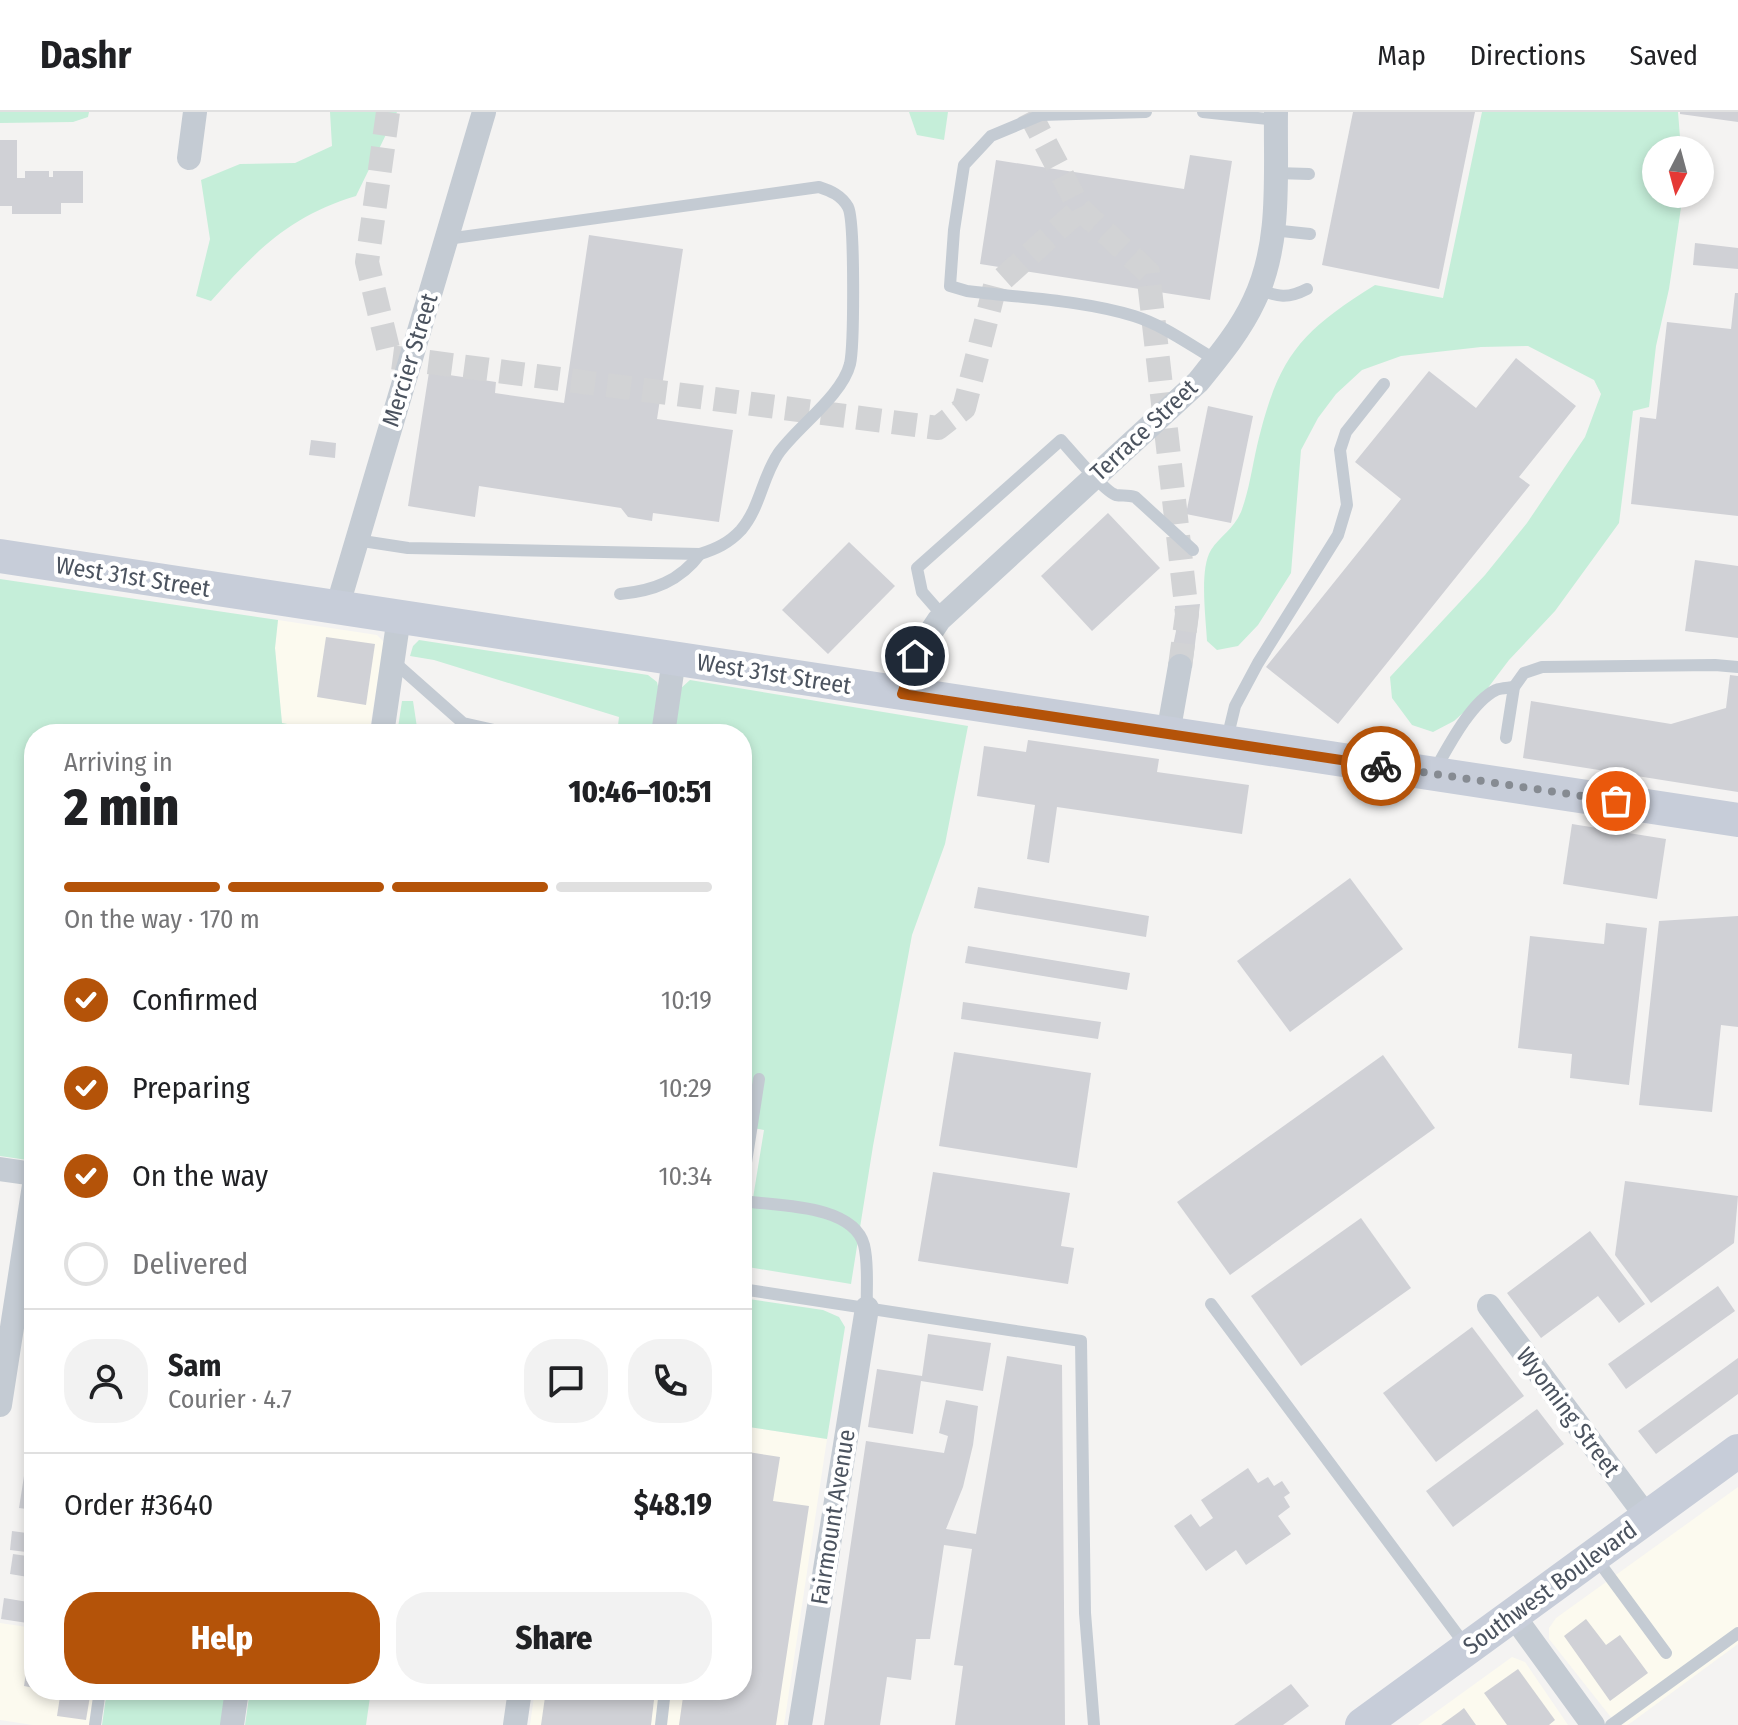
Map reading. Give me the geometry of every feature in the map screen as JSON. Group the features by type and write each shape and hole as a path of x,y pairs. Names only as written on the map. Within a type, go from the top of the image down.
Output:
{"main road":[{"name":"West 31st Street","path":"0,556 1738,820"},
{"name":"Southwest Boulevard","path":"1362,1725 1738,1451"}],"street":[{"path":"189,158 195,112"},
{"name":"Mercier Street","path":"337,608 484,112"},
{"name":"Terrace Street","path":"902,694 915,656 943,616 1198,382 1231,343 1258,289 1269,254 1276,173 1276,116"},
{"path":"384,724 399,617"},
{"path":"664,724 674,659"},
{"path":"1168,734 1180,666"},
{"path":"0,1169 24,1173"},
{"path":"0,1405 24,1250"},
{"name":"Wyoming Street","path":"1489,1306 1647,1517"},
{"name":"Fairmount Avenue","path":"800,1725 867,1308"},
{"path":"1513,1615 1593,1725"},
{"path":"232,1725 236,1700"},
{"path":"515,1725 519,1700"}],"lane":[{"path":"1146,112 1041,115 991,136 964,165 954,230 950,286 1136,316 1216,360"},
{"path":"1203,112 1276,116"},
{"path":"1276,173 1309,174"},
{"path":"356,540 408,548 700,554 722,547 751,517 766,475 779,453 841,384 850,365 854,309 850,209 839,194 819,187 794,188 446,239"},
{"path":"1272,230 1310,234"},
{"path":"1258,289 1277,297 1292,297 1307,289"},
{"path":"1226,742 1235,706 1258,663 1338,535 1347,505 1340,450 1346,432 1384,384"},
{"path":"943,616 922,592 917,568 1061,440 1105,488 1115,495 1124,493 1135,497 1193,550"},
{"path":"620,594 650,589 673,580 688,569 700,554"},
{"path":"393,661 459,724"},
{"path":"1506,738 1514,687 1524,673 1542,667 1738,667"},
{"path":"1433,774 1482,699 1498,689 1514,687"},
{"path":"752,1124 759,1079"},
{"path":"752,1202 830,1213 853,1225 864,1244 867,1308"},
{"path":"752,1291 1081,1341 1085,1613 1094,1725"},
{"path":"1211,1304 1468,1649"},
{"path":"1595,1556 1666,1653"},
{"path":"1611,1725 1738,1633"},
{"path":"95,1725 99,1700"},
{"path":"661,1725 664,1700"}],"shaded area":[{"path":"278,620 377,635 384,642 371,724 282,724 275,648"},
{"path":"752,1428 827,1439 784,1725 530,1725 534,1700 752,1700"},
{"path":"1738,1487 1738,1644 1632,1722 1617,1725 1549,1639 1549,1628 1556,1618"},
{"path":"0,1623 24,1627 24,1700 93,1700 89,1725 33,1725 0,1720"},
{"path":"1512,1657 1525,1662 1568,1725 1418,1725"}],"green space":[{"path":"0,112 89,112 88,117 73,122 0,123"},
{"path":"330,112 397,112 356,196 311,214 275,237 211,301 196,296 210,239 201,180 240,164 295,163 332,146"},
{"path":"909,112 948,112 944,140 917,135"},
{"path":"1482,112 1678,112 1680,136 1642,136 1642,208 1681,208 1669,289 1656,346 1649,407 1633,411 1619,523 1555,611 1509,660 1481,697 1454,721 1433,732 1412,725 1392,698 1390,677 1485,575 1527,523 1585,437 1601,394 1594,380 1528,346 1481,347 1401,356 1362,370 1336,394 1318,418 1301,450 1291,573 1258,625 1238,646 1217,650 1207,641 1204,581 1211,550 1241,512 1273,390 1295,350 1327,318 1375,285 1443,298"},
{"path":"0,579 278,620 275,648 282,723 287,724 24,724 24,1160 0,1156"},
{"path":"419,640 648,675 657,682 660,695 656,724 618,724 619,717 434,660 410,656"},
{"path":"690,680 968,726 945,844 912,935 851,1284 752,1268 752,1204 764,1130 752,1128 752,724 675,724 680,689"},
{"path":"402,701 413,701 416,724 399,724"},
{"path":"752,1299 823,1310 839,1317 845,1327 827,1439 752,1428"},
{"path":"106,1700 225,1700 221,1725 102,1725"},
{"path":"249,1700 370,1700 366,1725 245,1725"}],"building":[{"path":"1353,112 1475,112 1439,289 1322,265"},
{"path":"1738,112 1738,122 1680,114"},
{"path":"0,140 17,140 17,178 25,178 25,171 49,171 49,177 53,177 53,171 83,171 83,203 61,203 61,214 12,214 12,206 0,206"},
{"path":"1190,155 1232,161 1210,300 980,264 996,160 1184,189"},
{"path":"589,235 683,249 657,419 733,430 719,522 653,513 652,521 628,517 621,508 479,486 475,517 408,506 429,372 496,382 495,393 564,403"},
{"path":"1695,243 1738,248 1738,269 1693,265"},
{"path":"1735,293 1738,293 1738,516 1631,504 1640,417 1656,419 1667,322 1731,329"},
{"path":"1516,358 1576,406 1519,477 1530,485 1338,724 1266,667 1401,499 1355,462 1429,371 1476,408"},
{"path":"1208,406 1253,416 1231,523 1186,514"},
{"path":"311,440 336,443 335,458 309,455"},
{"path":"1108,513 1160,568 1092,631 1041,576"},
{"path":"849,542 895,586 828,654 782,610"},
{"path":"1695,560 1738,566 1738,638 1685,631"},
{"path":"1200,604 1192,668 1169,665 1176,631 1175,606"},
{"path":"326,637 375,644 366,705 317,697"},
{"path":"1730,675 1738,676 1738,792 1523,758 1531,701 1671,724 1726,708"},
{"path":"1028,740 1159,759 1157,772 1249,785 1242,834 1057,807 1049,863 1027,859 1035,805 977,796 984,746 1026,752"},
{"path":"1572,824 1666,839 1657,899 1563,884"},
{"path":"1350,878 1403,949 1290,1032 1237,961"},
{"path":"978,887 1149,916 1146,937 974,908"},
{"path":"1738,916 1738,1027 1721,1025 1712,1112 1639,1105 1659,921"},
{"path":"1606,923 1647,928 1629,1085 1570,1078 1572,1054 1518,1048 1530,936 1604,944"},
{"path":"968,946 1130,973 1127,990 965,963"},
{"path":"963,1002 1101,1022 1098,1039 961,1019"},
{"path":"954,1052 1091,1073 1077,1168 939,1146"},
{"path":"1383,1055 1435,1128 1230,1275 1177,1202"},
{"path":"933,1172 1070,1193 1061,1246 1074,1248 1068,1284 918,1261"},
{"path":"1625,1181 1738,1196 1734,1243 1651,1303 1615,1255"},
{"path":"1361,1218 1411,1288 1301,1366 1251,1296"},
{"path":"1590,1231 1645,1304 1619,1323 1598,1296 1541,1338 1507,1293"},
{"path":"1718,1286 1735,1311 1626,1389 1608,1364"},
{"path":"1472,1327 1524,1396 1436,1462 1383,1393"},
{"path":"928,1334 991,1343 983,1391 921,1381 913,1434 868,1427 877,1369 922,1376"},
{"path":"1007,1356 1062,1365 1065,1725 955,1725 963,1666 954,1665 972,1549 944,1545 930,1639 916,1639 911,1680 887,1677 880,1725 824,1725 866,1441 944,1453 948,1436 939,1433 946,1400 978,1406 963,1487 946,1529 976,1534"},
{"path":"1738,1358 1738,1394 1656,1454 1638,1431"},
{"path":"1537,1409 1564,1444 1453,1527 1426,1491"},
{"path":"752,1453 780,1457 773,1501 809,1506 776,1725 679,1725 683,1700 752,1700"},
{"path":"1248,1468 1258,1483 1268,1477 1274,1486 1282,1481 1290,1493 1284,1497 1290,1507 1278,1516 1291,1534 1246,1565 1236,1550 1206,1571 1174,1526 1191,1514 1200,1527 1213,1518 1201,1500"},
{"path":"24,1476 24,1509 19,1508"},
{"path":"12,1531 24,1533 24,1552 10,1550"},
{"path":"13,1554 24,1556 24,1576 10,1574"},
{"path":"4,1598 24,1601 24,1622 1,1619"},
{"path":"1586,1619 1606,1645 1620,1635 1648,1673 1610,1701 1564,1636"},
{"path":"1518,1669 1555,1720 1549,1725 1507,1725 1484,1693"},
{"path":"1291,1684 1309,1706 1283,1725 1234,1725"},
{"path":"59,1700 89,1700 86,1720 57,1716"},
{"path":"545,1700 654,1700 651,1725 541,1725"},
{"path":"1464,1708 1476,1725 1441,1725 1459,1712"}],"tunnel":[{"path":"388,112 367,262 390,357 938,428 964,408 995,286 1080,209"},
{"path":"1029,112 1080,209 1148,272 1187,614 1180,666"}],"way so far":[{"path":"1381,766 1616,801"}],"route":[{"path":"915,656 902,694 1381,766"}]}
